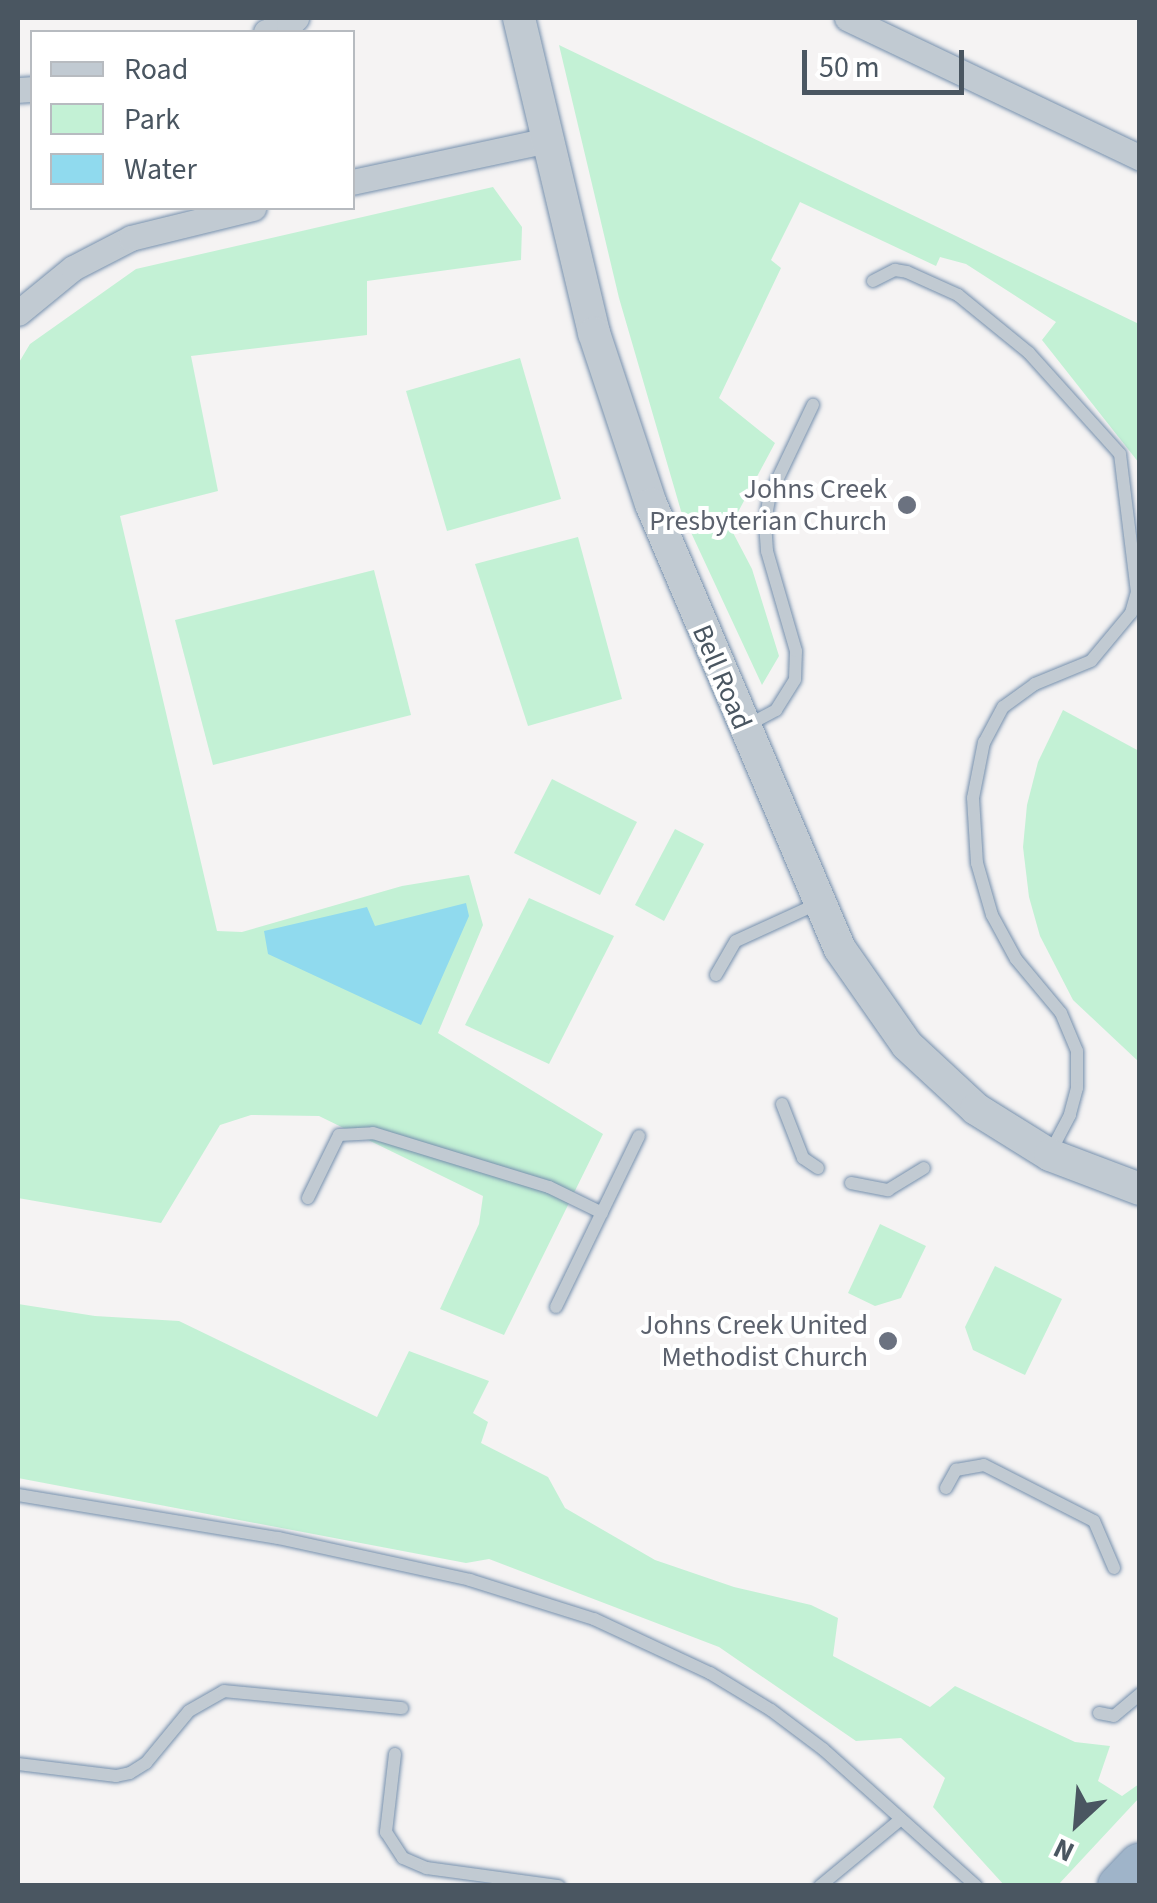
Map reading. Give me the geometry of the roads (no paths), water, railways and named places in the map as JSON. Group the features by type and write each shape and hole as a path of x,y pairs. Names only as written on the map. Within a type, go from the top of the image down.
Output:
{"highway":[{"path":"1119,1886 1140,1864"}],"street":[{"path":"274,30 289,26 296,18"},
{"name":"Bell Road","path":"520,18 594,333 651,504 819,904 855,976 908,1045 976,1109 1050,1155 1140,1190"},
{"path":"847,18 1140,158"},
{"path":"355,181 548,140"},
{"path":"18,312 73,268 131,238 244,210"}],"lane":[{"path":"873,281 895,270 958,295 1029,353 1120,454 1137,592 1131,613 1092,661 1035,684 1004,707 984,742 973,798 978,863 992,914 1016,959 1061,1013 1077,1051 1077,1088 1070,1115 1050,1155"},
{"path":"744,726 776,710 795,679 796,651 767,551 765,522 770,495 813,405"},
{"path":"716,974 736,941 819,904"},
{"path":"782,1104 802,1158 818,1168"},
{"path":"308,1198 338,1135 373,1133 548,1188 602,1213"},
{"path":"556,1307 639,1136"},
{"path":"851,1183 888,1190 924,1168"},
{"path":"946,1488 956,1470 984,1465 1094,1521 1114,1568"},
{"path":"18,1495 278,1538 470,1580 594,1619 678,1656 771,1710 976,1886"},
{"path":"18,1764 116,1776 130,1774 146,1763 189,1711 224,1691 402,1708"},
{"path":"1099,1713 1114,1716 1140,1694"},
{"path":"395,1754 386,1832 402,1858 427,1868 559,1886"},
{"path":"820,1886 901,1819"}],"water":[{"path":"466,903 469,916 421,1025 268,954 264,931 367,907 375,926"}],"place":[{"name":"Johns Creek Presbyterian Church","path":"907,505"},
{"name":"Johns Creek United Methodist Church","path":"888,1341"}]}
